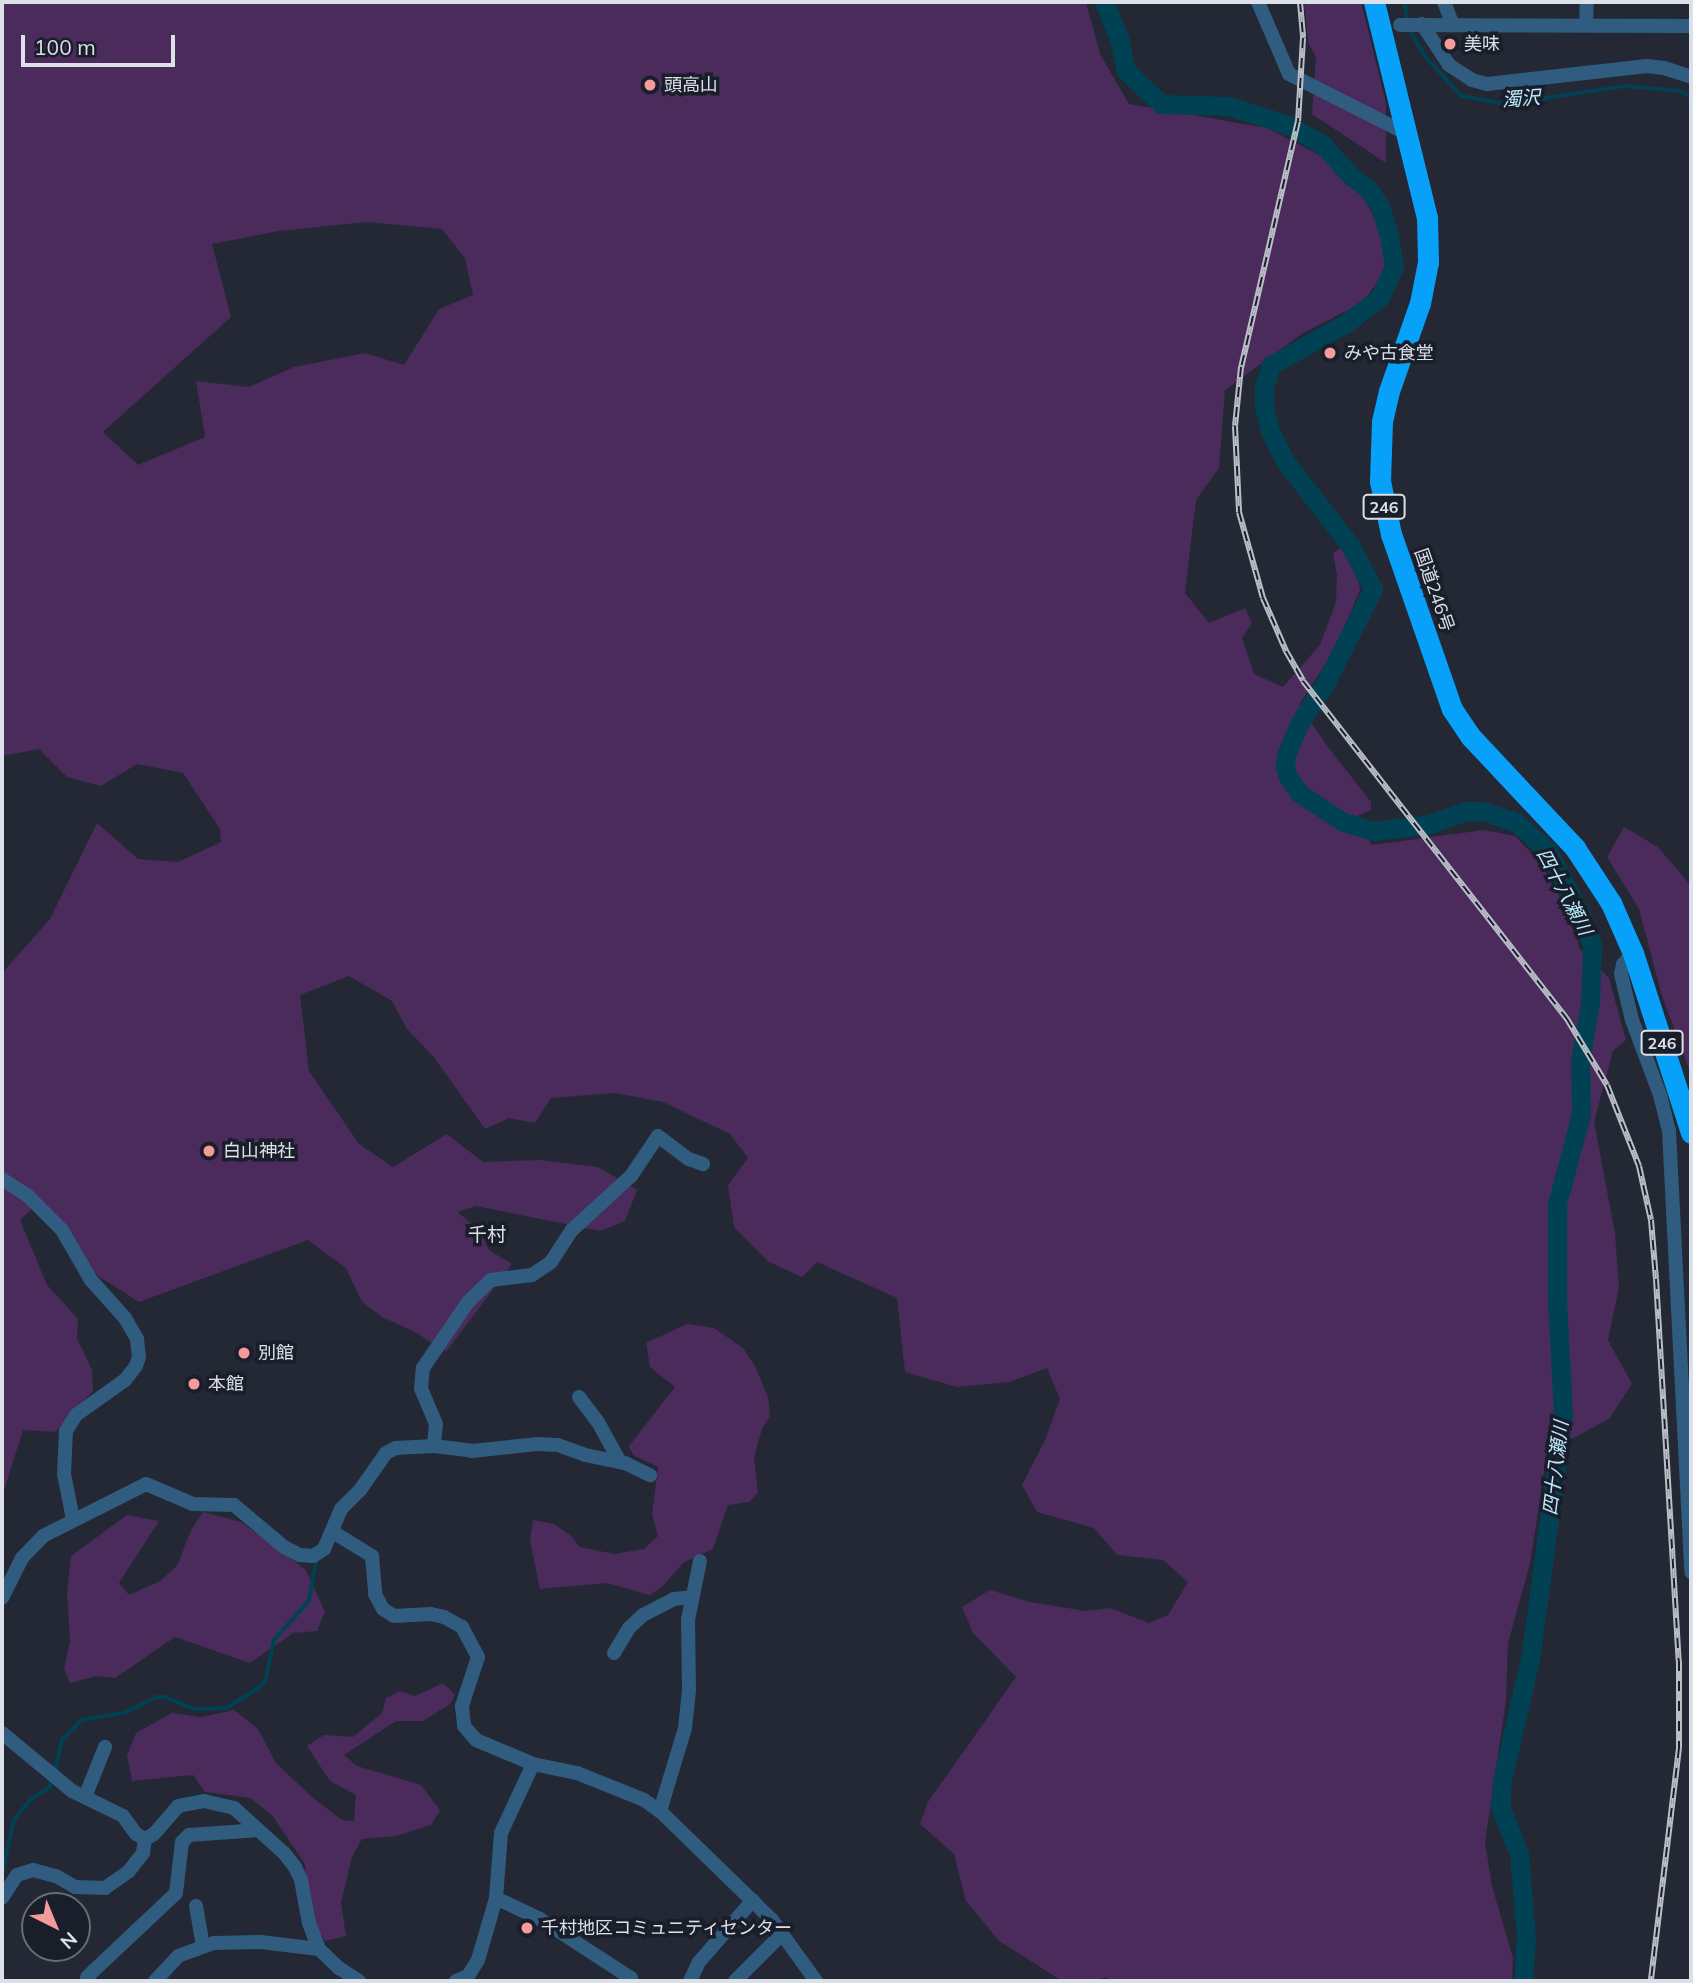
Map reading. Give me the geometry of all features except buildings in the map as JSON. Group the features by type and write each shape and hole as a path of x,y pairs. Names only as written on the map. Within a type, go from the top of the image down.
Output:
{"highway":[{"name":"国道246号","path":"1374,2 1427,217 1428,262 1420,303 1392,380 1382,421 1380,481 1391,534 1452,709 1469,736 1587,865 1611,903 1633,953 1691,1133"}],"street":[{"path":"1258,2 1289,74 1404,132"},
{"path":"1444,2 1453,25"},
{"path":"1586,25 1587,2"},
{"path":"1691,26 1412,25 1448,65 1472,80 1487,84 1647,66 1691,77"},
{"path":"1633,953 1623,964 1621,974 1632,1020 1660,1095 1669,1131 1688,1462 1691,1572"},
{"path":"434,1446 436,1424 421,1389 423,1368 447,1329 475,1294 491,1280 532,1275 544,1268 574,1228 631,1176 657,1136 689,1160 703,1164"},
{"path":"2,1179 27,1195 62,1230 91,1280 125,1318 137,1339 139,1357 136,1366 125,1380 76,1415 66,1431 64,1474 73,1519"},
{"path":"579,1397 598,1422 620,1462"},
{"path":"2,1598 33,1544 73,1519 146,1484 193,1504 224,1502 234,1505 284,1547 300,1555 318,1554 333,1532 341,1509 360,1490 386,1453 396,1448 434,1446 472,1451 515,1445 558,1445 584,1455 620,1462 650,1475"},
{"path":"333,1532 372,1556 375,1594 383,1609 394,1616 444,1616 462,1627 478,1657 462,1706 464,1726 485,1746 533,1764 577,1773 644,1800 660,1811 753,1900 816,1981"},
{"path":"660,1811 685,1728 689,1690 686,1642 692,1597 701,1561"},
{"path":"614,1653 629,1629 643,1615 674,1599 692,1597"},
{"path":"2,1733 60,1782 123,1816 136,1835 145,1839"},
{"path":"85,1797 105,1747"},
{"path":"466,1979 478,1960 496,1898 501,1833 533,1764"},
{"path":"145,1839 154,1834 178,1806 204,1801 234,1808 295,1867 301,1880 309,1923 319,1949 339,1968 359,1981"},
{"path":"87,1977 177,1893 181,1849 186,1838 192,1833 240,1833 258,1830"},
{"path":"2,1898 17,1875 33,1870 56,1876 75,1887 105,1888 129,1871 143,1853 145,1839"},
{"path":"496,1898 540,1919 631,1978 629,1981"},
{"path":"690,1981 699,1962 753,1900"},
{"path":"196,1906 203,1946"},
{"path":"735,1981 782,1934"},
{"path":"161,1979 178,1956 225,1941 319,1949"}],"shaded area":[{"path":"2,2 1086,2 1100,54 1129,104 1267,128 1325,158 1361,192 1388,244 1386,270 1362,303 1303,333 1225,390 1219,468 1196,500 1185,593 1209,623 1245,608 1252,623 1242,638 1254,674 1283,687 1320,645 1336,602 1337,576 1333,553 1342,547 1356,571 1360,590 1335,649 1299,705 1371,802 1371,810 1355,817 1372,845 1484,830 1515,836 1539,861 1575,922 1579,948 1609,978 1626,1040 1613,1051 1594,1122 1615,1233 1619,1287 1608,1340 1632,1384 1609,1419 1547,1452 1530,1564 1508,1643 1506,1701 1485,1842 1492,1886 1513,1958 1512,1981 1113,1981 1105,1977 1097,1981 1062,1981 999,1941 966,1901 954,1854 920,1824 928,1802 1016,1677 973,1633 962,1607 990,1590 1030,1602 1086,1611 1110,1608 1149,1623 1168,1615 1188,1582 1163,1560 1117,1555 1094,1528 1037,1512 1022,1485 1045,1440 1060,1399 1047,1368 1009,1382 957,1387 905,1372 897,1298 817,1262 802,1277 769,1262 734,1227 728,1185 748,1158 730,1134 663,1102 615,1093 551,1098 535,1123 509,1118 485,1129 433,1056 407,1029 392,1001 349,976 300,995 309,1071 359,1144 393,1167 447,1134 483,1162 540,1160 598,1167 637,1190 625,1221 600,1231 476,1206 458,1212 484,1235 489,1250 512,1264 446,1352 415,1332 382,1317 362,1302 346,1268 308,1240 139,1302 98,1276 38,1203 20,1220 47,1285 78,1319 77,1338 92,1370 93,1391 55,1432 23,1430 2,1497 2,973 50,919 97,823 138,859 178,862 221,842 220,829 183,773 137,764 101,786 67,777 39,749 2,756","holes":["367,222 442,229 465,258 473,295 439,309 404,365 365,353 294,367 249,387 196,381 205,437 138,465 103,432 231,317 212,244 279,231"]},
{"path":"1304,2 1361,2 1386,103 1386,163 1312,114 1316,57 1308,42"},
{"path":"1624,827 1658,847 1691,886 1691,1074 1662,996 1639,909 1607,857"},
{"path":"687,1324 714,1328 743,1348 755,1366 768,1397 770,1416 762,1429 754,1457 758,1493 749,1502 728,1505 713,1549 683,1563 664,1585 650,1595 607,1583 540,1589 530,1541 533,1520 554,1524 571,1536 580,1547 614,1554 644,1549 658,1536 652,1514 658,1467 633,1455 629,1446 675,1387 650,1367 646,1343"},
{"path":"203,1512 241,1522 306,1570 325,1612 317,1631 293,1633 250,1663 175,1637 115,1678 96,1676 70,1683 64,1668 70,1641 67,1592 71,1556 127,1515 159,1521 119,1583 129,1595 160,1581 177,1566 191,1530"},
{"path":"443,1683 455,1695 450,1704 423,1721 396,1721 344,1755 357,1766 421,1785 440,1810 431,1825 396,1836 362,1839 352,1857 341,1903 346,1936 325,1941 308,1914 305,1864 272,1815 250,1798 205,1792 193,1775 132,1781 127,1755 136,1733 172,1713 201,1717 234,1710 258,1729 276,1763 312,1797 342,1820 354,1821 356,1795 330,1781 307,1746 324,1735 353,1737 382,1713 386,1698 400,1691 415,1696"}],"waterway":[{"name":"四十八瀬川","path":"1104,2 1120,41 1126,71 1161,104 1229,106 1288,125 1323,145 1352,177 1367,188 1380,206 1389,235 1394,266 1380,297 1348,322 1271,365 1264,387 1264,408 1270,431 1284,460 1350,545 1373,589 1324,686 1300,722 1286,755 1288,777 1299,793 1343,822 1374,831 1430,824 1466,811 1483,811 1517,823 1547,850 1581,915 1592,946 1590,1003 1580,1061 1581,1114 1557,1204 1557,1300 1563,1416 1530,1659 1502,1780 1500,1806 1519,1854 1526,1937 1523,1981"},
{"name":"濁沢","path":"1405,2 1408,21"},
{"name":"濁沢","path":"1409,28 1425,56 1462,96 1505,104 1626,86 1680,91 1691,97"},
{"path":"55,1772 62,1740 81,1720 124,1713 157,1697 165,1697 195,1709 226,1708 265,1682 274,1640 309,1601 316,1562"},
{"path":"2,1874 14,1820 31,1799 49,1788 52,1779"}],"railway":[{"path":"1300,2 1303,38 1298,121 1241,367 1235,426 1239,512 1263,598 1286,651 1303,681 1567,1019 1607,1085 1639,1166 1651,1220 1656,1279 1679,1661 1679,1748 1651,1981"}],"place":[{"name":"美味","path":"1450,44"},
{"name":"頭高山","path":"650,85"},
{"name":"みや古食堂","path":"1330,353"},
{"name":"白山神社","path":"209,1151"},
{"name":"別館","path":"244,1353"},
{"name":"本館","path":"194,1384"},
{"name":"千村地区コミュニティセンター","path":"527,1928"}],"district":[{"name":"千村","path":"487,1235"}]}
